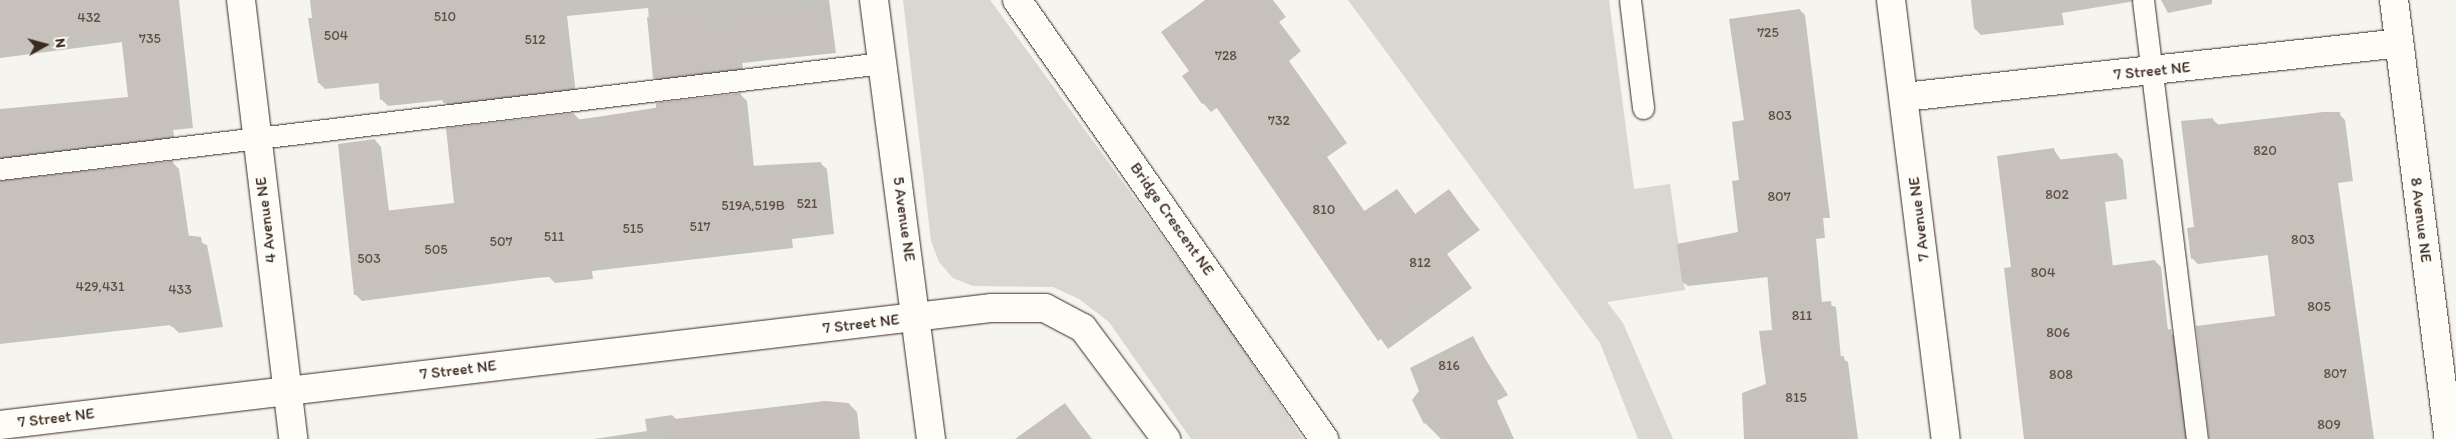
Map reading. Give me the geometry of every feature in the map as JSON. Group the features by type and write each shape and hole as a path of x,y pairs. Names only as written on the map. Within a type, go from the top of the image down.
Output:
{"street":[{"name":"4 Avenue NE","path":"241,0 293,439"},
{"name":"5 Avenue NE","path":"874,0 917,317 931,439"},
{"name":"Bridge Crescent NE","path":"1017,0 1324,439"},
{"name":"7 Avenue NE","path":"1891,0 1946,439"},
{"name":"8 Avenue NE","path":"2394,0 2449,439"},
{"name":"7 Street NE","path":"1904,97 2152,72 2399,43"},
{"path":"917,317 992,308 1045,308 1083,328 1166,439"},
{"name":"7 Street NE","path":"0,425 917,317"}],"lane":[{"path":"1630,0 1643,108"},
{"path":"2143,0 2197,439"},
{"path":"0,169 882,63"}],"shaded area":[{"path":"903,0 990,0 1228,326 1303,439 1191,439 1109,322 1079,299 1053,287 973,286 953,278 939,262 931,241"},
{"path":"1348,0 1609,0 1634,189 1670,184 1685,290 1607,302 1623,323 1673,439 1638,439 1600,343"}],"building":[{"path":"0,0 174,0 187,122 167,124 169,136 0,156 0,109 128,97 121,35 0,50"},
{"path":"310,0 559,0 571,88 443,103 442,93 380,100 378,76 318,83 308,18 312,18"},
{"path":"1206,0 1262,0 1294,42 1281,51 1339,133 1319,147 1363,212 1397,189 1415,214 1449,189 1472,221 1439,245 1464,278 1378,341 1210,98 1202,104 1182,76 1189,71 1161,32"},
{"path":"825,4 830,47 737,57 738,68 653,78 647,17 697,13 698,24"},
{"path":"1800,9 1826,213 1819,214 1821,234 1812,235 1819,302 1831,301 1837,357 1844,356 1852,429 1847,429 1848,439 1744,439 1742,393 1766,384 1759,331 1772,330 1767,272 1682,282 1677,244 1738,232 1732,181 1739,180 1732,122 1744,120 1729,19"},
{"path":"741,93 749,166 821,162 828,228 786,233 787,241 586,265 587,273 548,277 547,271 530,272 354,295 338,144 375,139 384,211 454,203 446,128 574,113 575,120 656,109 656,103"},
{"path":"2323,112 2340,112 2348,175 2333,178 2347,286 2352,285 2369,439 2209,439 2196,326 2275,316 2267,249 2191,259 2187,228 2194,227 2181,121 2213,118 2214,125"},
{"path":"2054,148 2056,160 2117,153 2122,193 2100,196 2108,266 2155,260 2163,330 2171,329 2184,439 2024,439 2004,268 2011,267 1997,156"},
{"path":"173,161 184,235 201,237 217,321 171,327 169,318 83,331 82,327 0,335 0,181"},
{"path":"1473,336 1499,385 1488,391 1510,439 1447,439 1437,415 1424,424 1412,400 1419,391 1410,368"},
{"path":"825,401 849,403 854,439 667,439 666,420"},
{"path":"1065,403 1091,439 1015,439"}]}
